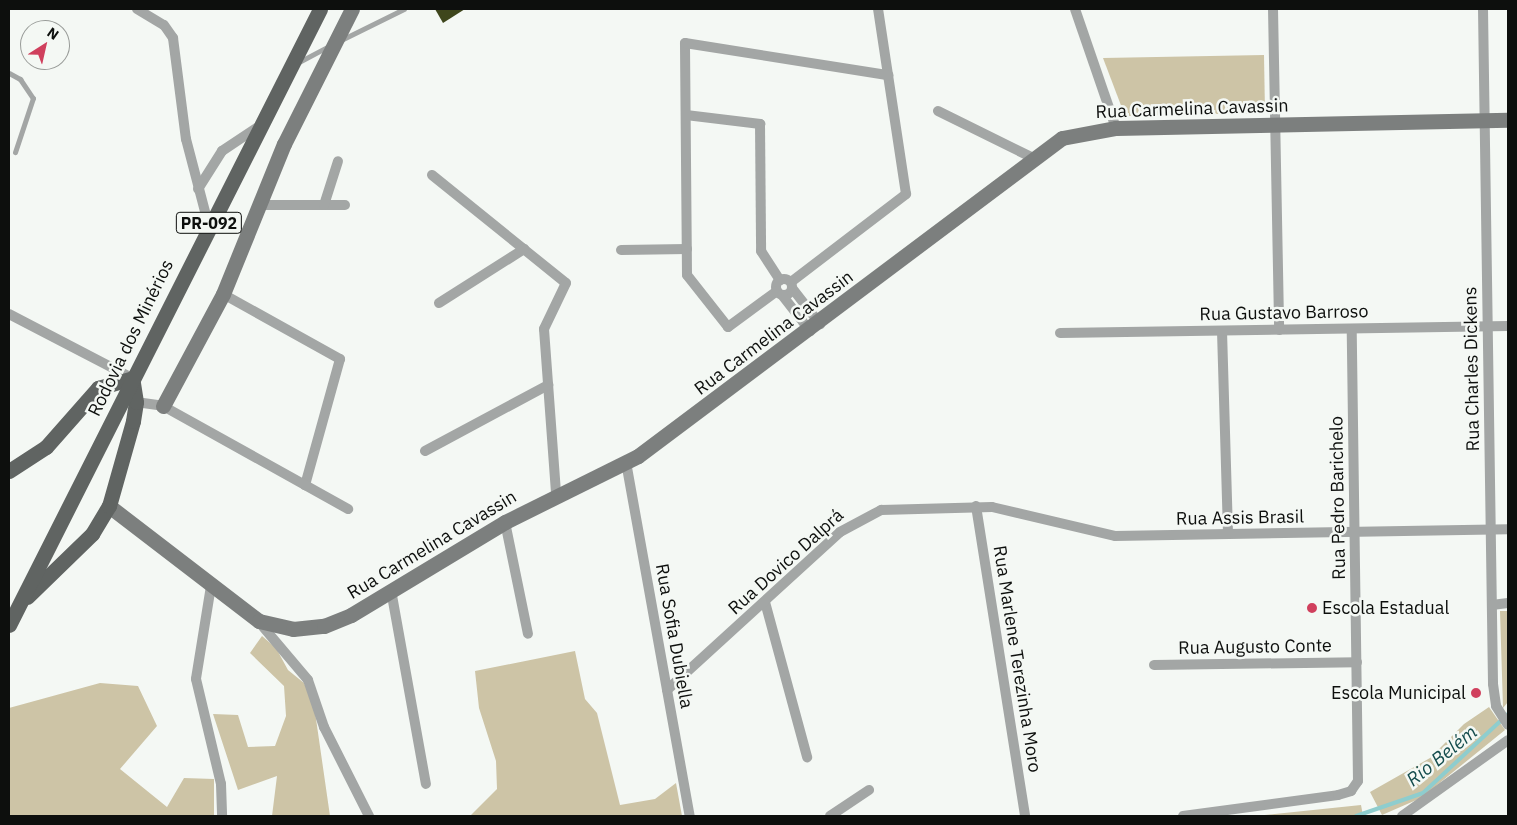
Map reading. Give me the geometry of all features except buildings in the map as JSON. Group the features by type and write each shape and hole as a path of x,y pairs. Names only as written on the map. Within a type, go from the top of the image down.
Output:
{"main road":[{"name":"Rodovia dos Minérios","path":"287,68 312,9"},
{"name":"Rodovia dos Minérios","path":"9,625 208,224 287,68 320,9"},
{"path":"310,27 326,9"},
{"name":"PR-092","path":"162,406 223,294 259,205 332,45 352,9"},
{"name":"Rua Carmelina Cavassin","path":"109,506 259,621 293,629 324,626 391,590 556,494 626,462 815,327 1031,157 1062,138 1116,128 1508,120"},
{"path":"9,471 46,447 98,388 132,378 136,402 109,506 92,534 18,605"}],"street":[{"path":"137,9 164,25 173,38 198,189 208,224"},
{"path":"878,9 888,75 906,194 792,285 780,289 728,327 689,279 686,249 685,43 888,75"},
{"path":"1075,9 1116,128"},
{"path":"1273,9 1279,330"},
{"name":"Rua Charles Dickens","path":"1483,9 1494,696 1500,714 1508,724"},
{"path":"938,111 1031,157"},
{"path":"686,115 760,124 761,251 780,289 815,327"},
{"path":"198,189 227,146 258,126"},
{"path":"324,205 338,160"},
{"path":"432,174 566,283 544,329 556,494"},
{"path":"259,205 345,205"},
{"path":"439,302 524,249"},
{"path":"621,250 686,249"},
{"path":"780,289 792,285"},
{"path":"792,285 815,327"},
{"path":"223,294 340,359 304,485"},
{"path":"9,314 132,378"},
{"name":"Rua Gustavo Barroso","path":"1060,333 1508,326"},
{"name":"Rua Pedro Barichelo","path":"1183,816 1338,795 1355,787 1357,662 1352,329"},
{"path":"1222,331 1228,534"},
{"path":"425,451 548,385"},
{"path":"136,402 162,406 348,509"},
{"name":"Rua Sofia Dubiella","path":"626,462 690,816"},
{"name":"Rua Assis Brasil","path":"976,506 1007,509 1098,535 1508,529"},
{"name":"Rua Dovico Dalprá","path":"667,690 840,532 867,515 892,508 976,506"},
{"name":"Rua Marlene Terezinha Moro","path":"976,506 1026,816"},
{"path":"505,522 528,634"},
{"path":"211,586 196,680 221,784 222,816"},
{"path":"391,590 426,784"},
{"path":"765,602 807,757"},
{"path":"1492,605 1508,603"},
{"path":"259,621 308,680 324,727 369,816"},
{"name":"Rua Augusto Conte","path":"1154,665 1357,662"},
{"path":"1402,816 1508,740"},
{"path":"830,816 869,790"}],"lane":[{"path":"287,68 404,9"},
{"path":"9,74 20,79 33,98 15,152"}],"shaded area":[{"path":"1264,55 1265,113 1125,116 1103,58"},
{"path":"1500,611 1508,611 1508,702 1503,708"},
{"path":"262,636 276,648 288,670 304,683 314,705 330,816 272,816 277,776 238,790 213,714 238,715 248,747 275,746 286,716 284,686 250,653"},
{"path":"575,651 585,699 597,713 620,805 655,799 676,783 682,816 470,816 497,789 496,761 479,708 475,671"},
{"path":"100,683 138,686 157,726 120,769 167,807 184,778 214,779 214,816 9,816 9,708"},
{"path":"1489,707 1505,730 1421,798 1382,815 1370,792 1430,758 1464,724"},
{"path":"1361,805 1363,816 1255,816"}],"waterway":[{"name":"Rio Belém","path":"1356,816 1423,793 1508,714"}],"place":[{"name":"Escola Estadual","path":"1312,608"},
{"name":"Escola Municipal","path":"1476,693"}]}
